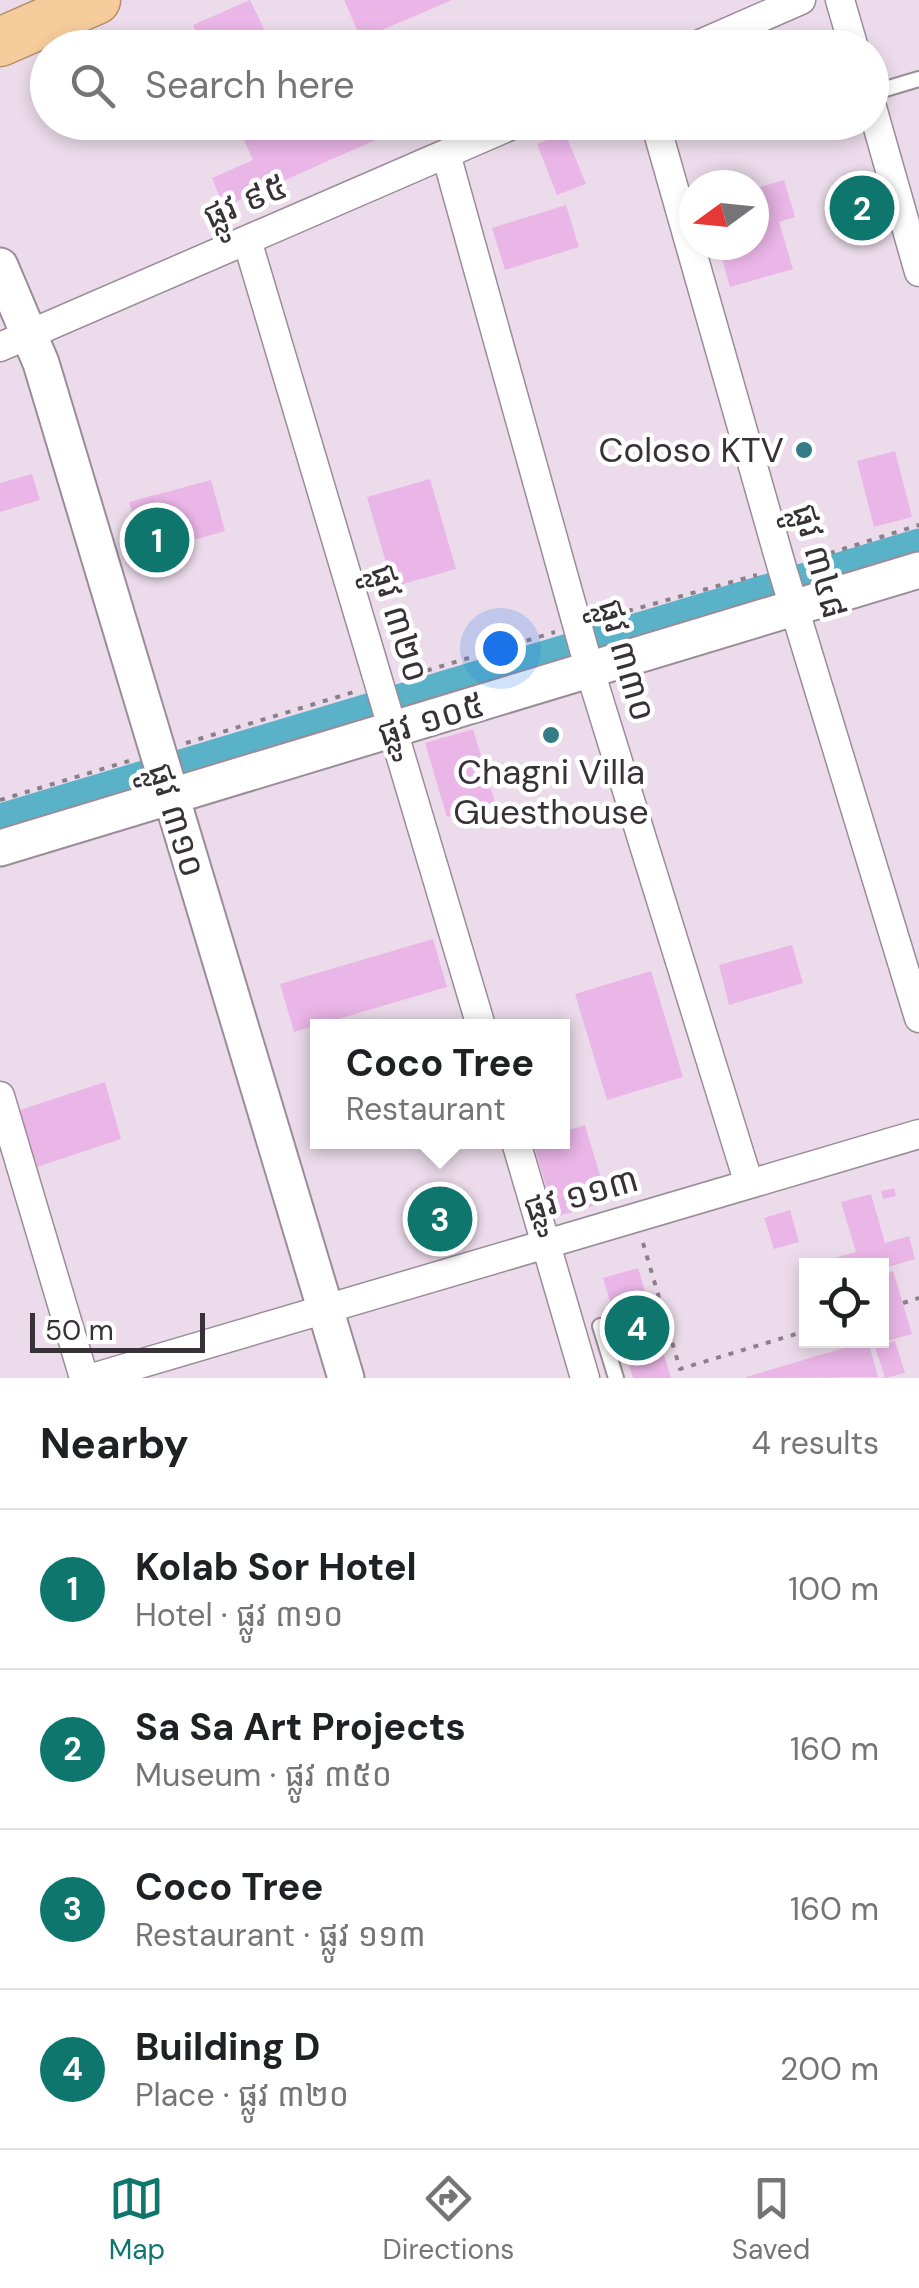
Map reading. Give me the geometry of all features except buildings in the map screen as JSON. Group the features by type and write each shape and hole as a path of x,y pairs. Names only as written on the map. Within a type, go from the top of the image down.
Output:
{"highway":[{"path":"0,42 96,0"}],"street":[{"path":"732,30 801,0"},
{"path":"840,0 849,30"},
{"name":"ផ្លូវ ៩៥","path":"15,340 478,140"},
{"name":"ផ្លូវ ៣៤៨","path":"660,140 792,602 919,1018"},
{"path":"881,140 919,272"},
{"name":"ផ្លូវ ៣៣០","path":"446,154 587,663 749,1184"},
{"name":"ផ្លូវ ៣២០","path":"247,240 480,1019"},
{"name":"ផ្លូវ ៣១០","path":"0,266 15,340 163,776 346,1378"},
{"name":"ផ្លូវ ១០៥","path":"0,848 163,776 391,722 792,602 919,570"},
{"path":"0,1096 88,1378"},
{"name":"ផ្លូវ ១១៣","path":"88,1378 919,1134"},
{"path":"518,1149 585,1378"}],"lane":[{"path":"889,87 919,79"},
{"path":"600,1326 616,1378"}],"path":[{"path":"0,800 163,776 380,684 919,525"},
{"path":"642,1242 680,1369 799,1333"},
{"path":"902,1302 919,1298"}],"waterway":[{"path":"0,816 919,541"}],"place":[{"name":"Sa Sa Art Projects","path":"862,208"},
{"name":"Coloso KTV","path":"804,450"},
{"name":"Kolab Sor Hotel","path":"157,540"},
{"name":"Chagni Villa Guesthouse","path":"551,735"},
{"name":"Coco Tree","path":"440,1219"},
{"name":"Building D","path":"637,1328"}]}
